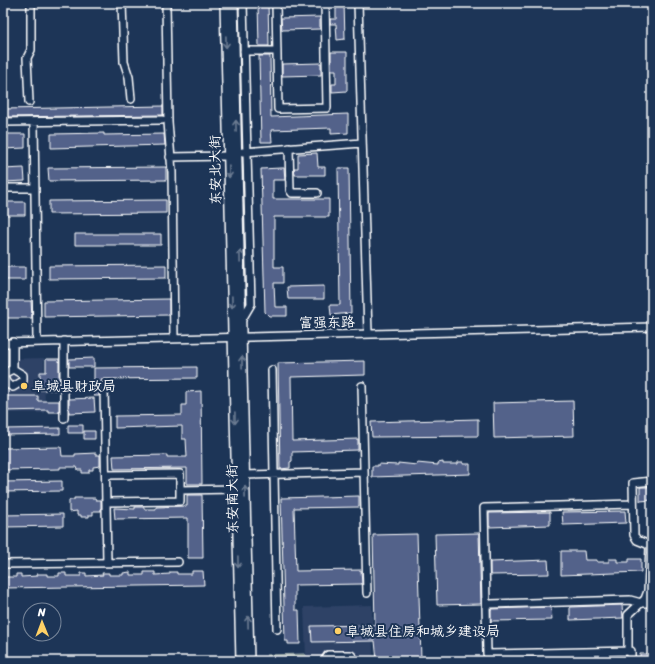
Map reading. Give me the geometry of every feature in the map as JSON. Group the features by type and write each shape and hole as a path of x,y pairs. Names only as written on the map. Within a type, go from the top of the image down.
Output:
{"main road":[{"name":"东安北大街","path":"225,3 241,321 237,337"},
{"name":"东安北大街","path":"233,3 233,154 237,337"},
{"name":"东安南大街","path":"237,337 245,475 249,661"},
{"name":"东安南大街","path":"237,337 237,489 241,661"}],"street":[{"path":"29,102 27,58 30,50 31,3"},
{"path":"122,3 124,62 129,77 131,99"},
{"path":"166,3 170,157 172,172 174,338"},
{"path":"241,321 251,304 243,3"},
{"path":"276,3 278,109 327,108 325,3"},
{"path":"358,3 368,334"},
{"path":"244,51 277,51"},
{"path":"3,122 162,120"},
{"path":"34,122 37,342"},
{"path":"170,157 233,154 289,148 362,143"},
{"path":"289,148 290,190 292,193 317,193"},
{"path":"3,188 35,188"},
{"name":"富强东路","path":"3,343 652,327"},
{"path":"64,341 64,418"},
{"path":"13,342 13,369"},
{"path":"272,370 277,629"},
{"path":"362,386 367,593"},
{"path":"104,387 107,563"},
{"path":"245,475 364,472"},
{"path":"106,476 180,474 180,501 106,502"},
{"path":"631,661 631,651 628,651 628,615 641,603 648,591 650,547 647,544 637,540 634,535 633,483 652,481"},
{"path":"180,490 237,489"},
{"path":"628,651 487,654 484,508 633,504"},
{"path":"3,564 178,562"},
{"path":"491,604 630,600 641,603 652,603"},
{"path":"324,661 328,655 351,654 356,661"}],"shaded area":[{"name":"阜城县财政局","path":"44,358 45,413 3,413 3,359"},
{"name":"阜城县住房和城乡建设局","path":"372,605 373,661 320,661 315,658 306,657 304,607"}],"green space":[{"path":"305,654 307,658 319,658 320,661 267,661 267,655"}],"building":[{"path":"258,3 268,3 269,46 259,46"},
{"path":"336,3 344,3 345,39 337,40 336,24 330,24 330,19 336,19"},
{"path":"320,17 320,29 282,30 281,18"},
{"path":"331,52 347,52 347,91 332,92 332,84 336,84 336,70 331,70"},
{"path":"259,56 270,56 271,117 348,114 348,133 331,134 331,128 271,130 272,142 261,142"},
{"path":"321,63 321,75 282,76 282,64"},
{"path":"163,106 163,115 3,117 3,109"},
{"path":"104,133 104,135 164,134 165,145 51,148 51,134"},
{"path":"3,134 25,134 25,148 3,149"},
{"path":"317,153 318,167 325,167 325,175 295,175 294,168 298,168 298,154"},
{"path":"166,167 166,180 49,181 48,168"},
{"path":"24,168 25,181 3,182 3,169"},
{"path":"284,168 285,180 273,180 273,199 329,199 329,217 274,217 274,267 283,267 283,283 274,283 275,307 287,307 287,316 269,316 265,312 261,169"},
{"path":"338,168 349,168 351,313 331,315 330,305 340,305"},
{"path":"166,200 166,213 49,214 49,201"},
{"path":"3,202 25,202 25,215 3,215"},
{"path":"75,234 161,234 161,245 75,245"},
{"path":"166,265 166,278 49,279 49,266"},
{"path":"3,267 25,267 25,280 3,280"},
{"path":"324,286 324,299 288,299 287,287"},
{"path":"169,299 169,315 44,317 44,301"},
{"path":"3,301 31,301 32,318 3,318"},
{"path":"94,358 94,367 69,367 69,359"},
{"path":"46,359 59,359 59,390 40,390 40,372 46,372"},
{"path":"365,361 365,375 291,377 292,441 358,439 358,450 292,452 290,468 280,469 278,363"},
{"path":"197,367 197,378 102,379 99,387 99,396 94,396 94,368"},
{"path":"201,391 202,484 187,484 187,468 114,469 113,456 167,455 167,457 187,457 186,439 182,439 182,426 115,428 115,416 182,415 182,405 186,405 186,392"},
{"path":"3,396 38,396 38,401 59,401 59,412 48,412 48,410 3,411"},
{"path":"94,398 95,412 69,413 69,399"},
{"path":"573,401 574,436 494,438 493,403"},
{"path":"478,419 478,436 372,437 371,422"},
{"path":"68,425 83,425 83,433 68,433"},
{"path":"60,428 60,434 3,435 3,429"},
{"path":"84,431 95,431 95,439 84,439"},
{"path":"61,447 62,456 96,453 96,455 100,455 100,466 93,467 93,470 89,470 89,473 82,473 82,470 78,470 77,467 60,467 60,469 3,470 3,448"},
{"path":"443,462 443,464 458,464 458,462 463,462 463,464 470,464 470,474 372,477 372,466 378,466 378,464 398,465 398,463 417,465 417,463 438,465 438,463"},
{"path":"62,481 62,491 3,492 3,482"},
{"path":"640,487 652,487 652,500 640,501"},
{"path":"187,495 202,495 203,558 188,558 188,518 115,519 114,508 135,509 135,507 144,507 144,509 156,509 156,507 187,506"},
{"path":"359,496 359,507 294,508 296,571 361,570 362,584 295,585 295,610 299,610 300,644 288,644 288,641 285,641 281,498"},
{"path":"74,498 95,498 96,500 101,500 101,511 93,511 93,515 89,515 89,517 81,517 81,515 77,515 77,511 69,512 69,500 74,500"},
{"path":"625,511 626,523 563,525 562,512"},
{"path":"550,512 550,525 489,527 489,513"},
{"path":"63,514 63,526 3,527 3,515"},
{"path":"479,533 481,604 437,605 435,534"},
{"path":"417,534 421,659 377,660 375,641 312,642 311,626 375,625 373,535"},
{"path":"561,551 584,551 585,560 597,560 597,562 609,562 609,559 617,559 617,562 629,562 629,559 641,559 641,572 561,575"},
{"path":"548,560 549,574 490,575 490,562"},
{"path":"192,571 203,571 204,585 3,588 3,577 16,577 16,574 21,574 21,577 37,576 37,574 59,576 59,573 66,573 66,576 81,576 81,573 86,573 86,576 103,575 102,573 109,573 109,575 123,575 123,573 130,572 130,575 144,575 144,572 155,572 155,575 170,574 170,572 177,572 177,574 192,574"},
{"path":"622,605 623,618 570,620 570,607"},
{"path":"551,607 552,620 491,621 491,609"},
{"path":"640,654 652,654 652,661 640,661"},
{"path":"621,656 621,661 565,661 565,657"}],"place":[{"name":"阜城县财政局","path":"24,386"},
{"name":"阜城县住房和城乡建设局","path":"338,631"}]}
